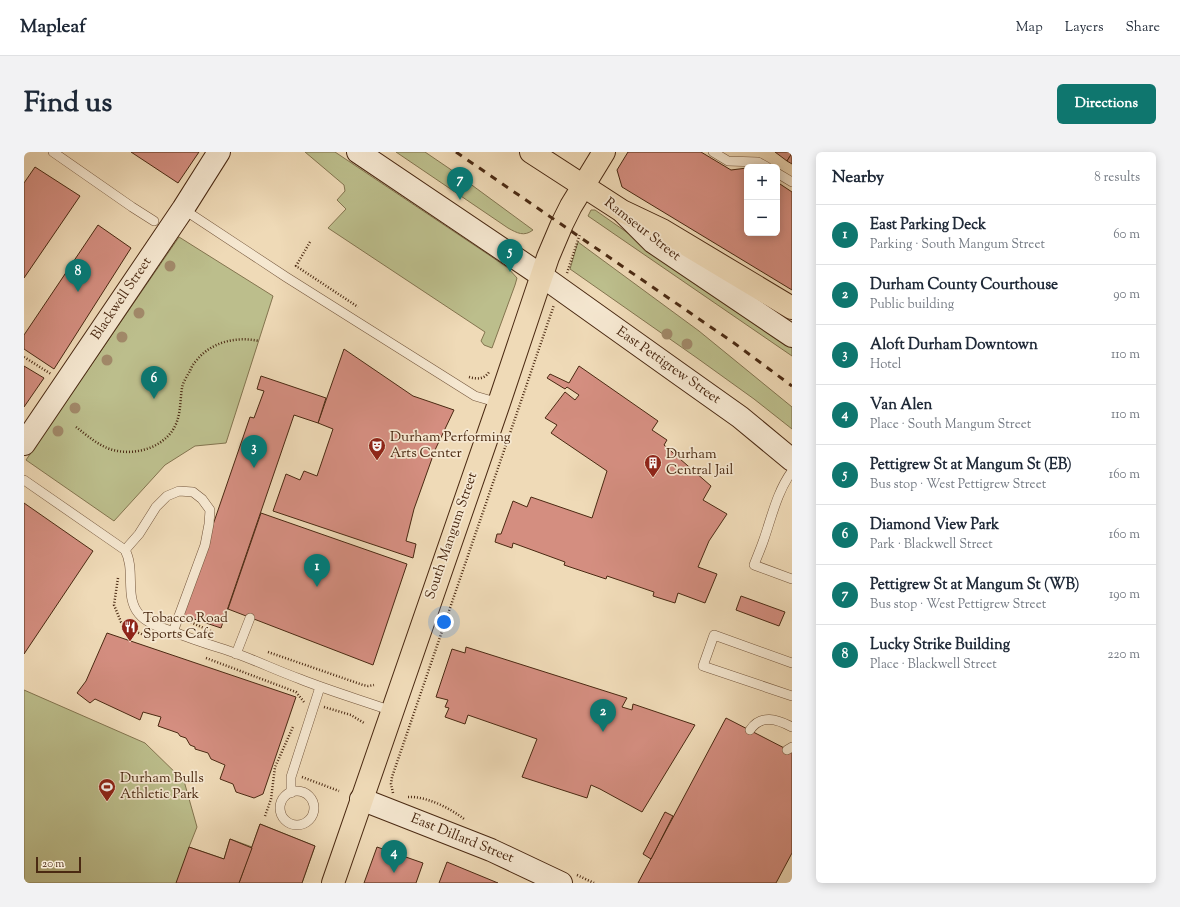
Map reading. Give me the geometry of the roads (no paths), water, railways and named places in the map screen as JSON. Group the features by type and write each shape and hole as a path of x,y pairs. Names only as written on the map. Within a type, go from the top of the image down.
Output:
{"main road":[{"name":"Ramseur Street","path":"531,152 622,211"},
{"name":"South Mangum Street","path":"333,883 548,257 562,224 582,186 604,152"},
{"path":"622,211 662,230 792,308"}],"street":[{"name":"Blackwell Street","path":"24,444 220,152"},
{"name":"East Pettigrew Street","path":"358,152 542,276 740,417 792,460"},
{"name":"Ramseur Street","path":"622,211 654,242 792,336"},
{"name":"East Dillard Street","path":"362,799 491,850 567,878"}],"lane":[{"path":"53,152 154,221"},
{"path":"713,152 728,161 758,162 762,164"},
{"path":"780,175 792,182"},
{"path":"183,209 286,277 475,396 499,403"},
{"path":"792,471 785,480 777,497 754,565 792,579"},
{"path":"24,480 125,550 131,568 132,598 134,607 140,615 149,622 320,687 392,711"},
{"path":"125,550 139,534 156,507 167,496 179,491 193,492 202,499 210,510 209,524 204,545 173,632"},
{"path":"236,654 250,618"},
{"path":"792,662 714,636 703,666 792,696"},
{"path":"291,793 290,784 292,773 320,687"},
{"path":"750,730 757,722 769,719 776,719 792,726"}],"railway":[{"path":"456,152 734,343 792,386"}],"place":[{"name":"Pettigrew St at Mangum St (WB)","path":"460,200"},
{"name":"Pettigrew St at Mangum St (EB)","path":"510,272"},
{"name":"Lucky Strike Building","path":"78,292"},
{"name":"Diamond View Park","path":"154,399"},
{"name":"Durham Performing Arts Center","path":"377,461"},
{"name":"Aloft Durham Downtown","path":"254,468"},
{"name":"Durham Central Jail","path":"653,478"},
{"name":"East Parking Deck","path":"317,587"},
{"name":"Tobacco Road Sports Cafe","path":"130,642"},
{"name":"Durham County Courthouse","path":"603,732"},
{"name":"Durham Bulls Athletic Park","path":"107,802"},
{"name":"Van Alen","path":"394,873"}]}
